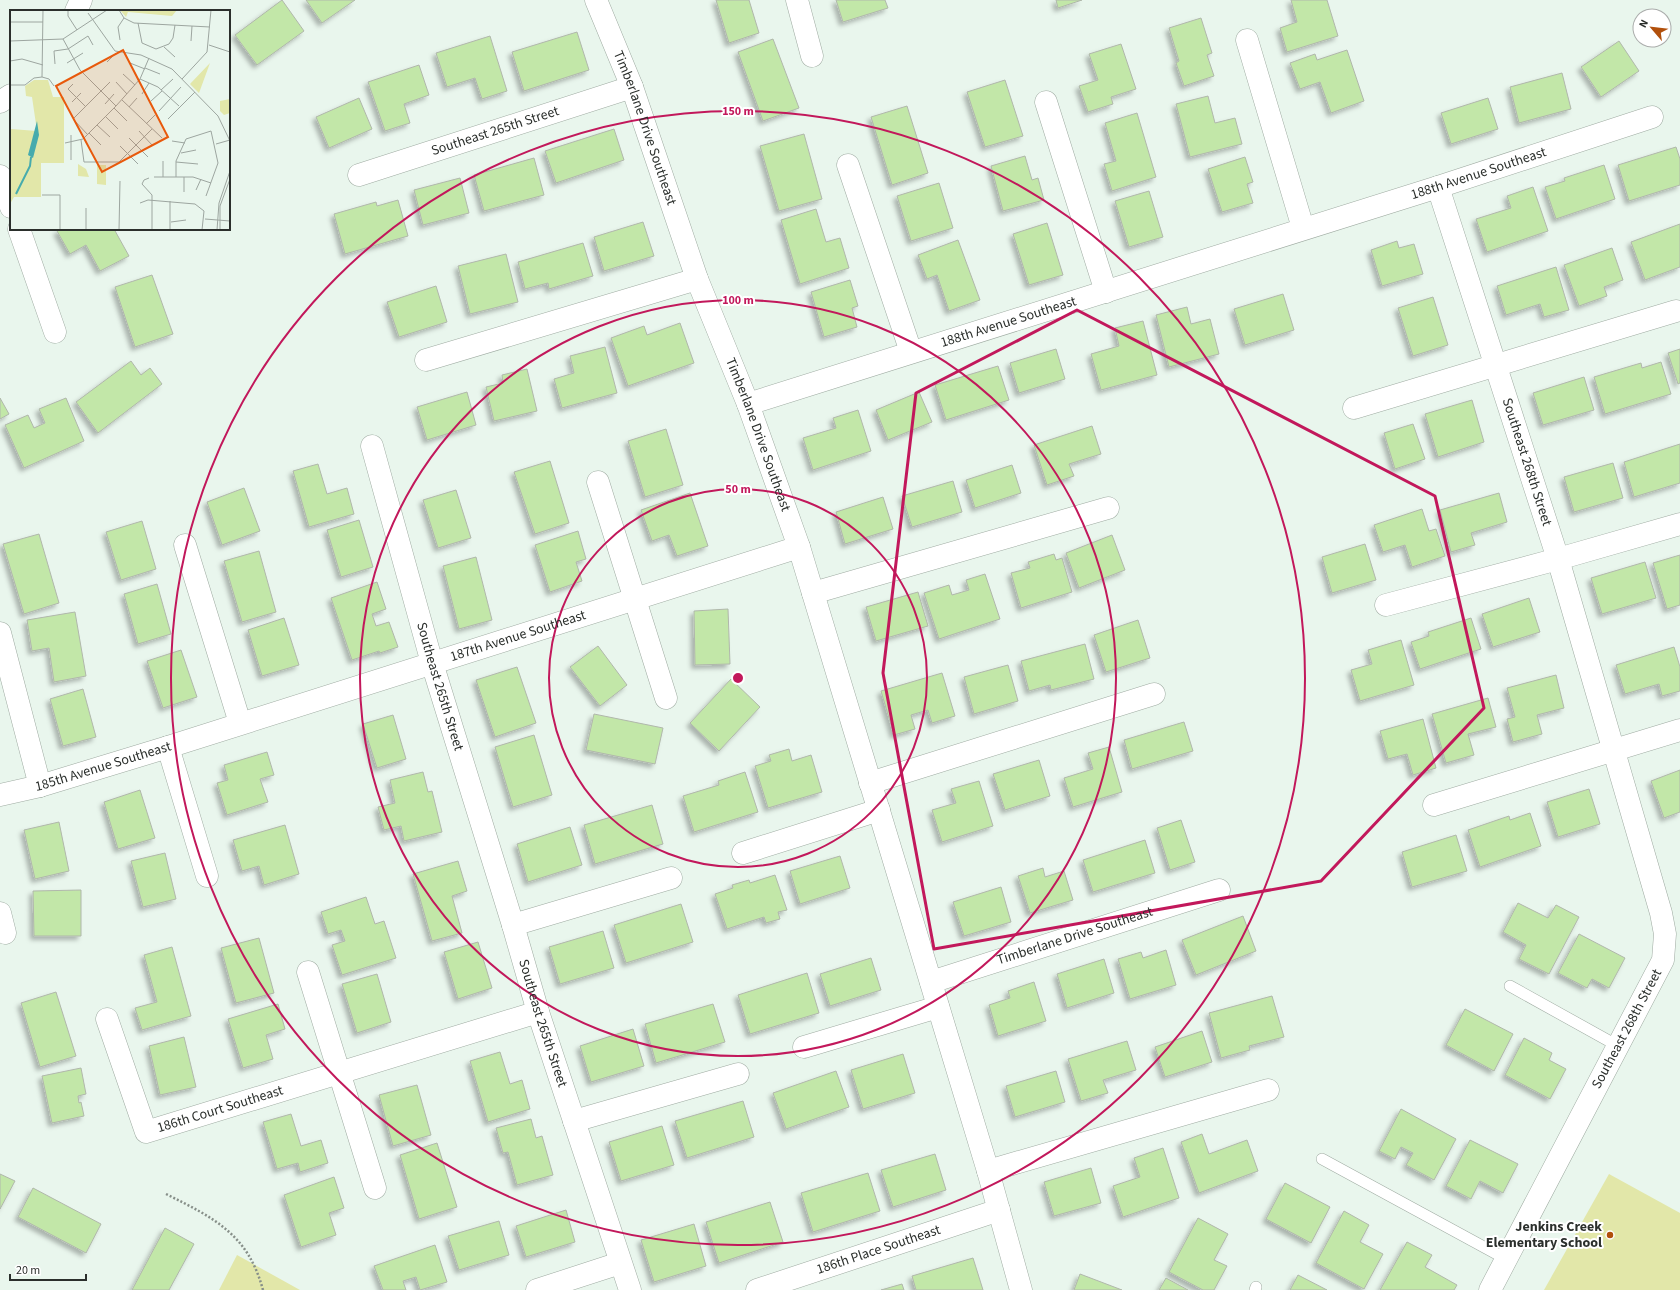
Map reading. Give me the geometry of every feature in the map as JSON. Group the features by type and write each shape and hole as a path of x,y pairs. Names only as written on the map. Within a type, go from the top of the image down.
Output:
{"street":[{"path":"77,10 82,0"},
{"name":"Timberlane Drive Southeast","path":"596,0 632,87 697,279 748,404 799,547 988,1171 1021,1290"},
{"path":"797,0 812,56"},
{"path":"1247,40 1304,228"},
{"name":"Southeast 265th Street","path":"359,176 632,87"},
{"path":"0,102 10,96"},
{"path":"1046,102 1106,292"},
{"name":"188th Avenue Southeast","path":"748,404 1438,187 1652,117"},
{"path":"848,165 911,352"},
{"path":"0,176 10,204"},
{"name":"Southeast 268th Street","path":"1438,187 1558,559 1661,913 1665,934 1663,960 1490,1290"},
{"path":"19,230 55,332"},
{"path":"426,360 697,279"},
{"path":"1354,408 1676,311"},
{"name":"Southeast 265th Street","path":"372,446 432,663 513,925 538,1012 630,1290"},
{"path":"598,482 666,698"},
{"path":"813,593 1108,508"},
{"path":"1386,605 1558,559 1680,524"},
{"path":"185,545 240,723"},
{"name":"187th Avenue Southeast","path":"206,734 799,547"},
{"path":"0,633 40,786"},
{"path":"870,783 1154,694"},
{"path":"1434,805 1680,730"},
{"name":"185th Avenue Southeast","path":"0,795 40,786 206,734"},
{"path":"168,747 207,876"},
{"path":"743,854 879,810"},
{"path":"513,925 671,878"},
{"name":"Timberlane Drive Southeast","path":"930,982 1219,890"},
{"path":"308,972 375,1188"},
{"path":"804,1047 938,1007"},
{"name":"186th Court Southeast","path":"107,1019 146,1132 538,1012"},
{"path":"574,1121 738,1074"},
{"path":"988,1171 1268,1090"},
{"name":"186th Place Southeast","path":"757,1290 999,1210"},
{"path":"537,1290 620,1263"}],"lane":[{"path":"1510,986 1618,1046"},
{"path":"1322,1159 1506,1259"}],"path":[{"path":"166,1194 196,1209 224,1226 248,1253 258,1272 262,1290"}],"highlighted area":[{"path":"1077,310 1435,496 1484,708 1321,881 934,949 883,673 916,393"}],"green space":[{"path":"1609,1174 1680,1213 1680,1290 1544,1290"},
{"path":"237,1255 300,1290 219,1290"}],"building":[{"path":"282,0 304,31 257,65 235,35"},
{"path":"306,0 355,0 322,23"},
{"path":"716,0 749,0 759,33 729,43"},
{"path":"836,0 885,0 888,8 843,22"},
{"path":"1056,0 1082,0 1058,8"},
{"path":"1291,0 1327,0 1338,36 1287,52 1280,28 1297,22"},
{"path":"1201,18 1212,53 1207,55 1214,76 1184,86 1176,63 1179,61 1169,28"},
{"path":"577,32 589,70 524,91 512,52"},
{"path":"490,36 507,91 482,99 475,78 447,87 436,53"},
{"path":"773,39 799,108 763,121 738,52"},
{"path":"1619,41 1639,71 1601,97 1581,67"},
{"path":"1121,44 1136,89 1111,97 1113,104 1088,112 1079,86 1098,80 1089,54"},
{"path":"1347,50 1364,101 1331,113 1320,82 1300,89 1290,63 1315,54 1317,60"},
{"path":"419,65 429,95 404,104 410,123 385,131 368,82"},
{"path":"1562,73 1571,109 1519,123 1510,87"},
{"path":"1005,80 1023,136 985,147 967,92"},
{"path":"1208,96 1215,123 1235,118 1242,144 1190,157 1176,104"},
{"path":"359,98 372,129 329,148 316,117"},
{"path":"1488,98 1498,129 1451,144 1441,113"},
{"path":"907,106 928,173 892,185 871,117"},
{"path":"1137,113 1156,177 1112,191 1104,164 1116,161 1105,123"},
{"path":"614,129 624,160 556,183 545,151"},
{"path":"804,134 822,199 779,211 760,146"},
{"path":"1676,147 1680,159 1680,185 1629,201 1618,165"},
{"path":"1025,156 1032,180 1038,178 1044,200 1003,211 991,166"},
{"path":"1245,157 1253,182 1247,184 1253,203 1222,212 1208,169"},
{"path":"534,158 544,195 484,211 474,175"},
{"path":"1604,165 1615,199 1556,219 1545,187 1565,181 1564,178"},
{"path":"460,178 469,213 423,225 414,190"},
{"path":"939,183 953,228 911,241 897,196"},
{"path":"1533,187 1548,231 1487,252 1476,219 1511,208 1507,196"},
{"path":"1149,191 1163,237 1129,247 1115,201"},
{"path":"398,200 408,236 345,254 334,214 376,202 377,206"},
{"path":"816,209 826,242 840,238 849,268 800,284 781,220"},
{"path":"643,222 654,256 604,271 594,237"},
{"path":"1047,223 1063,275 1029,285 1013,234"},
{"path":"1680,224 1680,267 1645,280 1631,242"},
{"path":"115,230 129,256 100,271 86,245 70,254 57,231"},
{"path":"958,240 980,300 949,311 937,275 927,279 918,255"},
{"path":"1397,241 1399,248 1414,244 1423,274 1382,286 1371,250"},
{"path":"583,243 593,276 549,289 548,283 525,289 518,262"},
{"path":"1612,248 1623,280 1604,287 1607,296 1579,306 1564,265"},
{"path":"506,254 518,302 470,314 458,266"},
{"path":"1556,267 1569,310 1544,317 1540,304 1506,315 1497,286"},
{"path":"152,275 173,334 135,347 115,287"},
{"path":"850,280 858,306 852,308 857,327 824,337 811,292"},
{"path":"436,286 447,322 399,337 387,302"},
{"path":"1283,294 1294,330 1245,345 1234,309"},
{"path":"1433,297 1448,345 1413,356 1398,308"},
{"path":"1187,307 1191,324 1210,319 1219,354 1169,367 1156,315"},
{"path":"1143,321 1157,375 1101,390 1091,354 1119,346 1115,328"},
{"path":"680,323 694,363 628,386 611,338 644,326 647,335"},
{"path":"605,347 617,393 562,408 554,379 574,373 570,356"},
{"path":"1056,349 1065,379 1019,393 1010,363"},
{"path":"1680,349 1680,383 1678,384 1668,353"},
{"path":"131,361 141,375 150,368 162,384 98,433 76,402"},
{"path":"1661,362 1671,394 1605,414 1594,377 1641,363 1642,368"},
{"path":"998,366 1009,400 946,420 935,385"},
{"path":"527,369 537,411 494,421 486,387 503,383 502,375"},
{"path":"1584,377 1594,410 1543,425 1533,393"},
{"path":"467,392 476,425 427,440 417,407"},
{"path":"919,392 932,422 888,440 876,410"},
{"path":"0,398 9,414 0,419"},
{"path":"66,398 84,441 24,468 5,425 28,415 34,428 45,423 39,409"},
{"path":"1472,400 1484,442 1438,457 1425,414"},
{"path":"858,410 871,451 813,470 803,438 836,428 833,418"},
{"path":"1413,424 1425,459 1395,469 1384,433"},
{"path":"1092,426 1101,454 1069,464 1074,476 1047,485 1034,445"},
{"path":"666,429 683,485 645,497 628,441"},
{"path":"1680,444 1680,483 1634,497 1624,462"},
{"path":"550,461 569,523 535,534 514,472"},
{"path":"1613,463 1623,498 1574,512 1564,477"},
{"path":"318,464 327,494 347,488 354,514 309,527 293,471"},
{"path":"1012,465 1021,493 975,508 966,480"},
{"path":"953,481 962,512 912,527 902,496"},
{"path":"244,488 260,531 222,545 207,502"},
{"path":"456,490 471,538 438,548 423,500"},
{"path":"690,493 708,546 677,556 669,535 652,541 641,510"},
{"path":"1499,493 1507,522 1471,533 1475,545 1451,552 1440,510"},
{"path":"883,497 893,529 845,544 836,512"},
{"path":"1422,509 1429,531 1436,529 1445,556 1412,567 1405,545 1383,552 1374,525"},
{"path":"359,520 373,567 341,577 327,530"},
{"path":"142,521 156,569 121,580 106,532"},
{"path":"578,531 586,559 576,562 582,581 550,592 535,545"},
{"path":"39,534 59,603 24,614 3,544"},
{"path":"1112,535 1125,570 1079,588 1066,553"},
{"path":"1365,544 1376,580 1332,593 1322,557"},
{"path":"259,551 276,612 242,622 224,561"},
{"path":"1054,554 1056,560 1062,558 1072,592 1021,608 1011,573 1030,568 1028,562"},
{"path":"1680,555 1680,605 1667,609 1653,563"},
{"path":"476,557 492,620 459,629 443,566"},
{"path":"1645,562 1656,598 1602,614 1591,578"},
{"path":"985,574 1000,619 939,639 924,593 949,585 952,595 969,590 966,580"},
{"path":"377,582 386,609 372,614 376,626 389,622 398,647 380,653 379,651 352,660 331,598"},
{"path":"157,584 171,634 138,644 124,594"},
{"path":"918,592 928,626 876,641 866,607"},
{"path":"1529,598 1540,632 1493,647 1482,614"},
{"path":"728,609 730,664 695,665 694,611"},
{"path":"75,612 86,676 54,682 49,648 32,651 27,620"},
{"path":"284,618 299,665 262,676 248,630"},
{"path":"1471,618 1481,649 1420,669 1411,642 1429,636 1428,632"},
{"path":"1138,620 1150,658 1106,672 1094,635"},
{"path":"1401,640 1414,685 1360,701 1351,670 1372,664 1368,650"},
{"path":"1085,644 1094,679 1051,690 1050,685 1029,691 1021,661"},
{"path":"598,646 627,685 600,706 570,667"},
{"path":"1674,647 1680,667 1680,691 1662,696 1659,684 1625,694 1616,665"},
{"path":"181,650 197,697 163,708 147,661"},
{"path":"1008,665 1018,701 974,714 964,677"},
{"path":"517,667 536,723 495,737 476,680"},
{"path":"942,673 955,716 932,723 928,710 911,715 915,729 894,735 881,691"},
{"path":"1556,675 1564,708 1537,715 1542,734 1513,742 1507,719 1515,717 1507,688"},
{"path":"731,679 760,707 719,751 690,723"},
{"path":"83,689 96,737 63,746 50,699"},
{"path":"1488,698 1496,727 1468,734 1474,755 1446,763 1432,714"},
{"path":"594,714 663,728 655,764 586,750"},
{"path":"393,715 406,759 377,768 363,724"},
{"path":"1423,719 1436,768 1413,775 1407,754 1388,759 1380,731"},
{"path":"1184,722 1193,751 1132,769 1124,740"},
{"path":"534,735 552,795 513,807 495,747"},
{"path":"1109,747 1122,792 1073,807 1064,778 1093,769 1088,753"},
{"path":"789,749 792,761 811,755 822,792 768,808 755,766 771,761 769,755"},
{"path":"267,752 274,775 260,779 268,802 227,815 217,783 228,780 224,765"},
{"path":"1039,760 1050,796 1005,810 993,774"},
{"path":"1680,770 1680,812 1664,818 1651,781"},
{"path":"423,772 428,792 432,791 442,832 404,841 401,826 384,830 378,807 395,803 390,780"},
{"path":"745,772 758,812 694,832 683,796 719,785 718,781"},
{"path":"979,781 993,826 942,842 932,810 956,803 951,789"},
{"path":"1589,789 1600,824 1558,837 1547,802"},
{"path":"140,790 155,838 118,849 104,802"},
{"path":"652,805 663,844 595,864 584,825"},
{"path":"1530,813 1541,846 1480,867 1468,830 1509,816 1510,820"},
{"path":"1181,820 1195,862 1170,870 1157,828"},
{"path":"59,822 69,871 35,879 24,830"},
{"path":"285,825 299,874 264,885 259,866 242,871 233,840"},
{"path":"570,827 582,865 528,882 517,844"},
{"path":"1456,835 1467,871 1412,887 1402,852"},
{"path":"1145,840 1155,873 1093,892 1083,860"},
{"path":"165,853 176,899 143,907 131,861"},
{"path":"840,856 850,888 800,904 790,871"},
{"path":"458,861 467,891 452,896 462,933 432,941 413,874"},
{"path":"1043,868 1045,877 1064,871 1073,900 1030,913 1018,876"},
{"path":"775,875 787,910 778,912 780,919 766,923 764,917 727,929 715,894 733,888 732,885 749,880 750,883"},
{"path":"1001,887 1011,922 964,936 953,902"},
{"path":"81,890 81,936 34,936 33,891"},
{"path":"366,897 375,924 384,921 396,958 342,975 332,945 345,941 341,930 328,934 321,912"},
{"path":"1518,903 1548,918 1556,905 1579,917 1549,974 1519,959 1526,945 1503,932"},
{"path":"681,904 693,942 626,963 614,925"},
{"path":"1243,916 1256,951 1196,975 1182,940"},
{"path":"603,931 614,968 560,984 549,947"},
{"path":"1579,934 1625,958 1609,988 1592,979 1587,988 1558,973"},
{"path":"259,938 274,993 236,1003 221,948"},
{"path":"478,942 492,988 458,999 444,952"},
{"path":"172,947 191,1016 142,1030 135,1008 157,1002 144,955"},
{"path":"1166,950 1176,985 1130,999 1118,959 1141,952 1143,958"},
{"path":"871,958 881,990 830,1006 820,974"},
{"path":"1104,959 1114,993 1067,1008 1057,974"},
{"path":"807,973 819,1013 750,1034 738,995"},
{"path":"377,974 391,1022 357,1033 342,984"},
{"path":"1034,982 1046,1021 998,1036 989,1005 1010,998 1008,991"},
{"path":"56,992 76,1056 40,1067 21,1003"},
{"path":"1272,996 1284,1037 1249,1046 1250,1050 1221,1058 1209,1013"},
{"path":"278,1004 285,1029 266,1035 273,1059 243,1068 228,1019"},
{"path":"713,1004 725,1042 656,1063 645,1024"},
{"path":"1465,1009 1513,1034 1494,1071 1446,1045"},
{"path":"633,1029 644,1066 591,1082 580,1046"},
{"path":"1202,1031 1212,1062 1165,1077 1155,1047"},
{"path":"184,1037 196,1087 160,1095 149,1046"},
{"path":"1524,1038 1552,1053 1549,1060 1566,1069 1550,1099 1505,1075"},
{"path":"1127,1041 1136,1070 1103,1080 1108,1093 1081,1101 1068,1059"},
{"path":"500,1052 510,1084 522,1080 530,1109 488,1122 470,1061"},
{"path":"903,1054 915,1093 863,1109 851,1070"},
{"path":"81,1068 86,1094 78,1096 84,1116 52,1123 42,1076"},
{"path":"836,1071 849,1107 786,1129 773,1093"},
{"path":"1056,1071 1065,1102 1015,1117 1006,1086"},
{"path":"417,1085 431,1135 393,1146 379,1095"},
{"path":"743,1101 754,1137 687,1158 675,1121"},
{"path":"1401,1109 1456,1139 1434,1180 1406,1165 1413,1153 1401,1147 1395,1159 1379,1151"},
{"path":"291,1114 301,1146 321,1140 328,1163 300,1172 298,1163 277,1169 263,1122"},
{"path":"531,1119 536,1138 542,1136 553,1175 517,1185 508,1152 503,1153 496,1128"},
{"path":"662,1126 674,1165 621,1181 609,1142"},
{"path":"1202,1134 1209,1154 1247,1140 1258,1171 1199,1193 1181,1142"},
{"path":"1470,1140 1518,1164 1503,1193 1480,1181 1471,1199 1446,1186"},
{"path":"437,1143 457,1207 419,1219 400,1155"},
{"path":"1163,1148 1179,1198 1123,1217 1113,1186 1140,1177 1134,1158"},
{"path":"935,1154 946,1190 893,1207 881,1170"},
{"path":"1091,1168 1101,1203 1054,1216 1044,1182"},
{"path":"868,1173 880,1211 813,1232 801,1193"},
{"path":"0,1174 15,1181 0,1209"},
{"path":"334,1177 344,1208 329,1213 336,1235 301,1247 284,1195"},
{"path":"1285,1183 1330,1207 1311,1243 1266,1219"},
{"path":"33,1188 101,1224 86,1253 18,1217"},
{"path":"770,1202 783,1242 719,1263 706,1222"},
{"path":"566,1210 575,1242 526,1257 516,1226"},
{"path":"1344,1211 1369,1225 1360,1242 1383,1254 1364,1289 1316,1263"},
{"path":"1198,1218 1228,1234 1214,1260 1227,1266 1214,1290 1203,1290 1169,1272"},
{"path":"499,1221 509,1255 459,1270 448,1236"},
{"path":"694,1224 706,1266 654,1282 641,1240"},
{"path":"165,1228 194,1244 169,1290 132,1290"},
{"path":"1407,1242 1432,1255 1425,1267 1457,1285 1454,1290 1380,1290"},
{"path":"435,1245 447,1282 420,1290 416,1277 403,1281 406,1290 383,1290 374,1266"},
{"path":"973,1258 983,1290 916,1290 912,1276"},
{"path":"1080,1274 1122,1290 1074,1290"},
{"path":"1298,1275 1327,1290 1290,1290"},
{"path":"1166,1278 1188,1290 1159,1290"},
{"path":"902,1284 904,1290 881,1290"}],"place":[{"name":"Jenkins Creek Elementary School","path":"1610,1235"}]}
